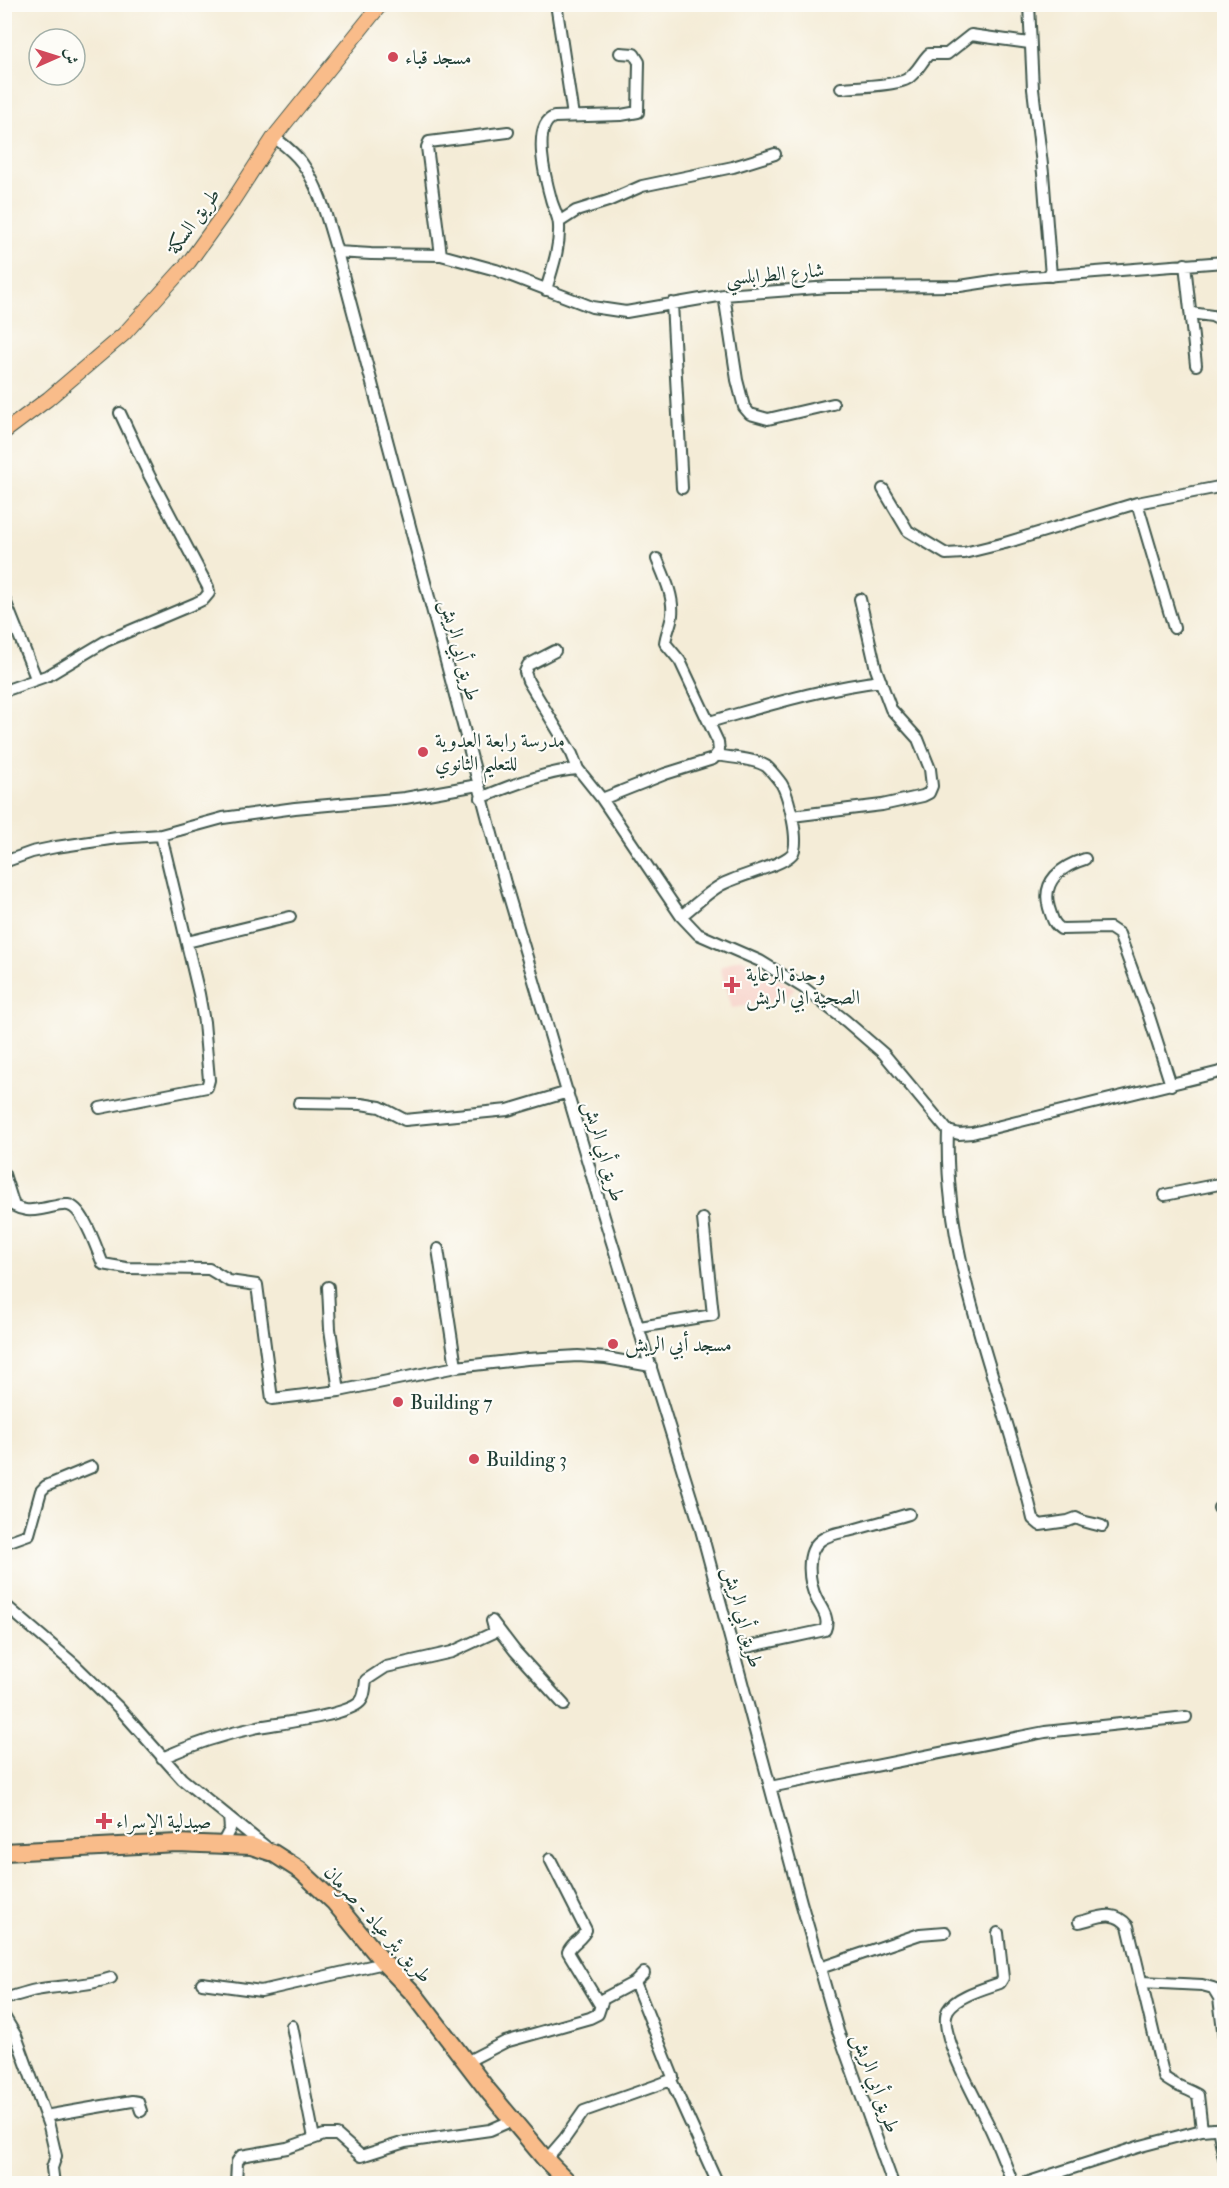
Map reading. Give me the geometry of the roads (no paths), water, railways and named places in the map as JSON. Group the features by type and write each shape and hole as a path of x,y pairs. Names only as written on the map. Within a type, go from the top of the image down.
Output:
{"highway":[{"name":"طريق بئر عياد - صرمان","path":"4,1852 177,1843 251,1846 273,1853 301,1871 334,1902 384,1963 414,1994 546,2160 570,2184"}],"main road":[{"name":"طريق السكة","path":"4,432 48,399 131,326 189,262 230,205 274,136 381,4"}],"street":[{"path":"1029,4 1029,43 1051,276"},
{"path":"557,10 573,116"},
{"path":"841,88 905,81 916,72 929,54 947,54 971,35 1029,43"},
{"path":"546,290 560,236 559,222 543,164 543,126 548,119 638,112 639,62 634,54 620,53"},
{"path":"441,255 427,147 429,142 508,132"},
{"name":"طريق أبي الريش","path":"274,136 294,154 309,175 320,199 337,252 478,785 605,1220 700,1526 838,2031 893,2184"},
{"path":"559,222 576,211 608,201 642,186 733,166 775,154"},
{"name":"شارع الطرابلسي","path":"337,252 441,255 496,270 592,307 626,312 723,295 830,287 960,286 1006,279 1224,262"},
{"path":"1185,264 1196,365"},
{"path":"723,295 737,380 744,407 750,414 768,418 833,404"},
{"path":"672,303 681,488"},
{"path":"1191,313 1212,316 1224,322"},
{"path":"4,691 49,675 106,641 196,603 204,599 208,593 208,587 144,465 120,413"},
{"path":"883,489 908,531 946,554 964,553 1005,543 1137,503 1224,486"},
{"path":"1137,503 1174,628"},
{"path":"602,799 665,774 712,759 718,751 718,742 680,661 665,643 672,617 672,602 657,559"},
{"path":"4,598 36,678"},
{"path":"792,816 882,805 923,796 929,793 932,786 932,779 918,739 891,710 881,681 860,599"},
{"path":"555,651 528,665 525,672 528,681 572,754 578,769 602,799 681,916 698,934 760,961 804,988 846,1021 884,1054 948,1131 959,1134 972,1133 1224,1071"},
{"path":"709,722 844,685 881,681"},
{"path":"681,916 720,885 790,856 794,850 792,816 782,785 766,766 716,755"},
{"path":"482,798 519,783 578,769"},
{"path":"4,862 32,852 56,847 117,838 161,835 223,818 247,814 405,798 478,785"},
{"path":"100,1108 207,1088 209,1080 204,1022 161,835"},
{"path":"1085,860 1068,864 1048,886 1048,903 1053,922 1061,929 1110,928 1119,934 1171,1085"},
{"path":"187,942 290,917"},
{"path":"299,1103 361,1104 380,1107 405,1120 508,1110 568,1092"},
{"path":"948,1131 947,1165 961,1258 975,1320 1004,1407 1033,1519 1040,1525 1076,1518 1101,1526"},
{"path":"4,1174 14,1206 21,1210 69,1205 75,1208 82,1215 103,1264 126,1268 209,1269 229,1281 257,1285 272,1399 339,1391 456,1367 527,1359 578,1356 606,1358 651,1366"},
{"path":"1165,1195 1224,1183"},
{"path":"640,1327 714,1315 703,1219"},
{"path":"438,1249 456,1367"},
{"path":"328,1287 330,1329 339,1391"},
{"path":"4,1543 29,1534 41,1491 46,1486 92,1467"},
{"path":"733,1650 825,1629 826,1617 814,1593 810,1577 810,1560 815,1546 821,1539 909,1514"},
{"path":"4,1604 74,1664 119,1708 182,1779 273,1853"},
{"path":"162,1758 196,1743 257,1727 337,1713 361,1702 366,1680 386,1667 452,1652 495,1632 492,1621 515,1651 564,1705"},
{"path":"770,1786 1045,1732 1186,1718"},
{"path":"222,1844 230,1829 229,1817"},
{"path":"550,1859 586,1930 584,1936 569,1948 568,1952 600,2005"},
{"path":"1079,1922 1113,1915 1122,1918 1128,1926 1164,2076 1172,2084 1198,2095 1202,2130"},
{"path":"820,1968 920,1934 945,1932"},
{"path":"998,1933 1003,1978 1000,1983 956,2001 948,2010 944,2022 965,2080 992,2130 1013,2184"},
{"path":"202,1983 261,1991 384,1963"},
{"path":"466,2062 505,2042 590,2018 598,2014 603,1999 635,1982 644,1973"},
{"path":"4,1999 37,1990 74,1987 111,1978"},
{"path":"635,1982 673,2077 671,2080 718,2184"},
{"path":"1142,1982 1202,1985 1213,1988 1219,1998 1224,2038"},
{"path":"4,2016 16,2037 45,2116 56,2156 51,2168 54,2184"},
{"path":"292,2026 314,2138"},
{"path":"546,2160 584,2111 671,2080"},
{"path":"45,2116 132,2101 138,2102 141,2111"},
{"path":"236,2184 237,2162 242,2156 287,2148 324,2135 337,2135 361,2156 405,2142 490,2130 513,2120"},
{"path":"1023,2184 1141,2146 1202,2130 1221,2128 1224,2158"}],"place":[{"name":"مسجد قباء","path":"393,57"},
{"name":"مدرسة رابعة العدوية للتعليم الثانوي","path":"423,752"},
{"name":"وحدة الرعاية الصحية ابي الريش","path":"732,985"},
{"name":"مسجد أبي الريش","path":"613,1344"},
{"name":"Building 7","path":"398,1402"},
{"name":"Building 3","path":"474,1459"},
{"name":"صيدلية الإسراء","path":"104,1821"}]}
